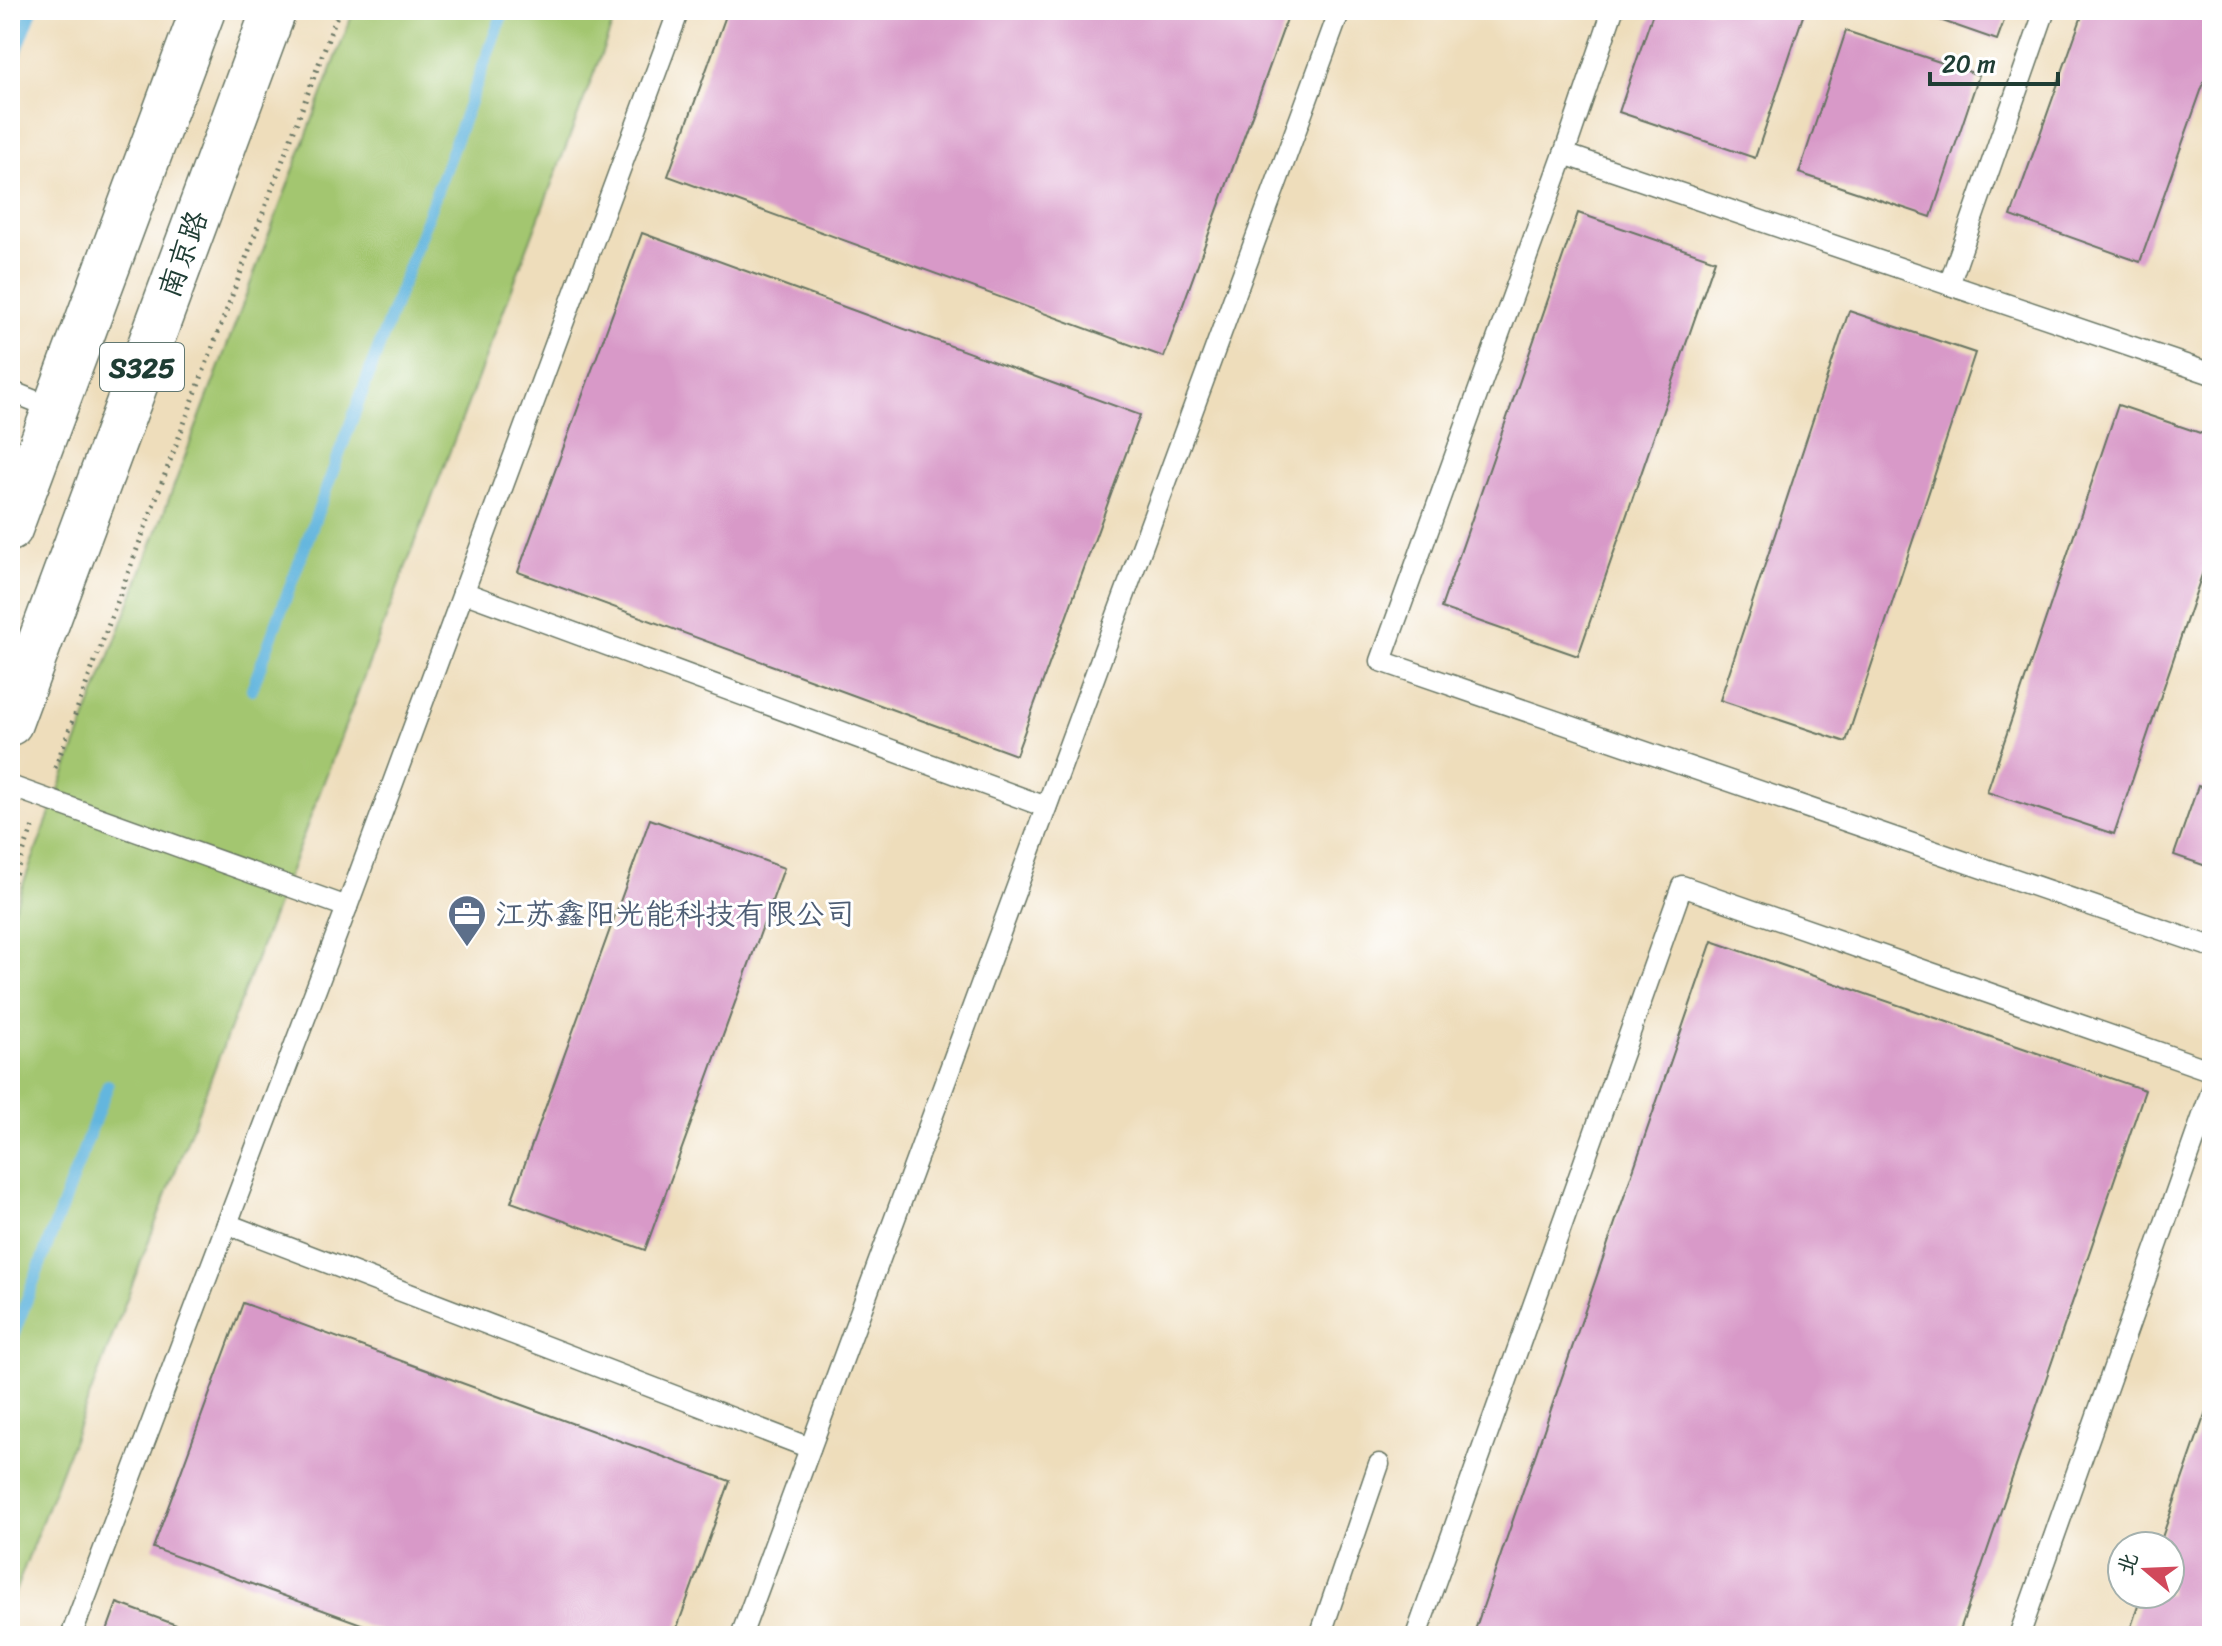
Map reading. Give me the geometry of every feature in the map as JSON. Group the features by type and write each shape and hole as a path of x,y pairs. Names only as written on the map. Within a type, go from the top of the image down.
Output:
{"main road":[{"name":"S325","path":"10,529 203,10"},
{"name":"南京路","path":"10,723 274,10"}],"lane":[{"path":"71,1636 347,907 679,10"},
{"path":"741,1636 1340,10"},
{"path":"1613,10 1381,661 2212,947"},
{"path":"1949,285 2045,10"},
{"path":"1564,154 2212,374"},
{"path":"10,391 55,409"},
{"path":"463,592 1046,807"},
{"path":"10,786 347,907"},
{"path":"1416,1636 1682,886 2212,1071"},
{"path":"2019,1636 2212,1090"},
{"path":"227,1224 810,1448"},
{"path":"1320,1636 1379,1464"}],"path":[{"path":"10,889 339,10"}],"green space":[{"path":"354,10 618,10 10,1605 10,919"}],"building":[{"path":"728,10 1271,10 1288,16 1164,357 668,176"},
{"path":"1654,10 1796,10 1804,13 1755,158 1619,112"},
{"path":"1911,10 2008,10 1997,40"},
{"path":"2084,10 2212,10 2212,60 2140,262 2011,216"},
{"path":"1846,31 1979,75 1931,217 1799,173"},
{"path":"1578,213 1715,260 1578,656 1441,608"},
{"path":"642,233 1140,415 1016,755 518,572"},
{"path":"1849,311 1975,353 1846,742 1720,700"},
{"path":"2118,405 2212,437 2212,545 2114,834 1987,792"},
{"path":"2198,786 2212,791 2212,868 2174,855"},
{"path":"650,819 784,868 645,1250 511,1202"},
{"path":"1712,941 2145,1090 1958,1636 1473,1636"},
{"path":"243,1303 730,1481 674,1636 394,1636 153,1548"},
{"path":"2212,1394 2212,1636 2128,1636 2137,1610 2186,1610 2186,1530 2165,1530"},
{"path":"117,1603 206,1636 105,1636"}],"waterway":[{"path":"10,68 32,10"},
{"path":"252,689 504,10"},
{"path":"10,1344 108,1085"}],"place":[{"name":"江苏鑫阳光能科技有限公司","path":"467,948"}]}
